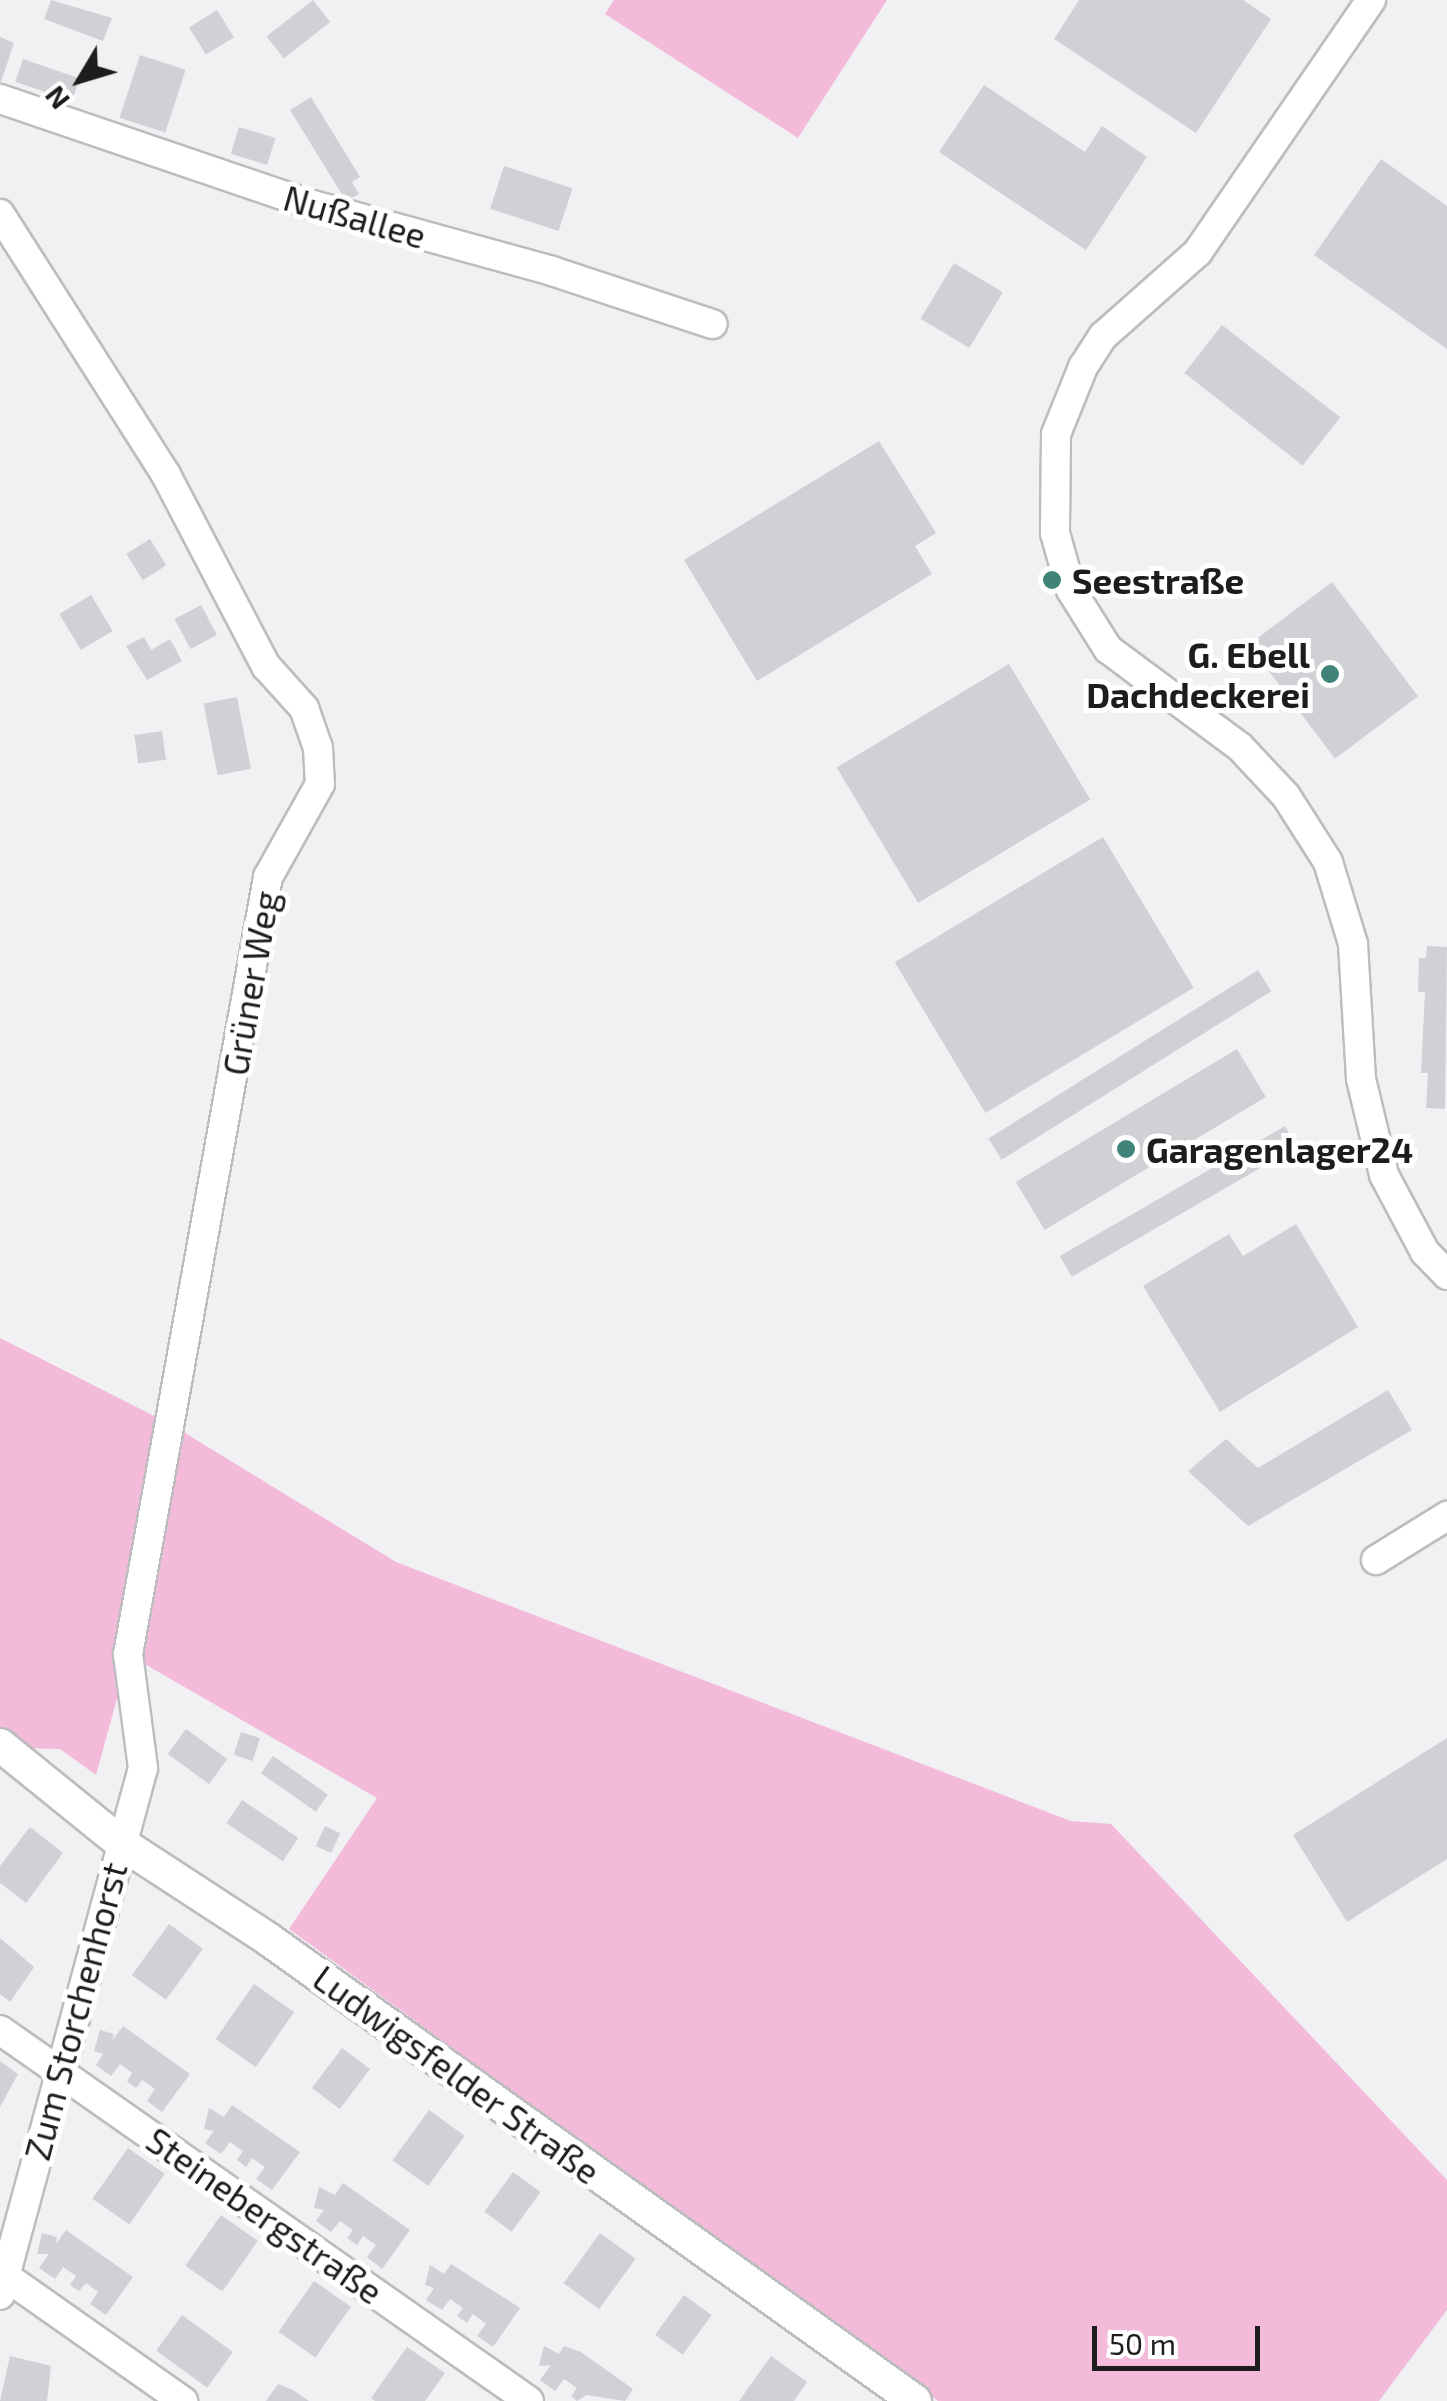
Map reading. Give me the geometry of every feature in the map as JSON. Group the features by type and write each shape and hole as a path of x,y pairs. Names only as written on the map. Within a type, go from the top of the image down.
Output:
{"street":[{"path":"1371,0 1198,252 1103,336 1083,367 1056,434 1055,533 1071,590 1108,649 1149,686 1240,747 1286,796 1328,862 1356,964 1361,1078 1384,1175 1425,1252 1447,1275"},
{"name":"Nußallee","path":"0,99 302,202 552,271 712,324"},
{"name":"Grüner Weg","path":"0,214 166,475 266,666 304,708 318,748 320,784 279,847 268,877 180,1390 144,1547 128,1654 143,1768 120,1843"},
{"path":"1376,1560 1447,1516"},
{"name":"Ludwigsfelder Straße","path":"0,1746 120,1843 268,1939 915,2401"},
{"name":"Zum Storchenhorst","path":"2,2286 120,1843"},
{"name":"Steinebergstraße","path":"0,2030 529,2401"},
{"path":"2,2286 182,2400"}],"shaded area":[{"path":"614,0 887,0 798,138 605,14"},
{"path":"0,1338 172,1425 396,1562 1071,1821 1111,1824 1447,2180 1447,2310 1379,2401 938,2401 289,1929 377,1798 129,1655 96,1775 60,1749 20,1748 0,1731"}],"building":[{"path":"51,0 112,18 103,41 44,19"},
{"path":"313,0 330,22 284,58 267,36"},
{"path":"1079,0 1243,0 1271,19 1196,133 1054,39"},
{"path":"217,10 234,37 206,55 189,27"},
{"path":"0,37 14,43 1,82 0,82"},
{"path":"140,55 186,70 165,133 120,118"},
{"path":"23,59 80,79 72,101 15,82"},
{"path":"984,85 1085,152 1102,126 1147,157 1086,250 939,152"},
{"path":"311,97 360,177 352,182 359,194 346,201 290,110"},
{"path":"239,127 275,138 267,165 231,154"},
{"path":"1381,159 1447,206 1447,349 1314,255"},
{"path":"504,166 572,188 559,231 490,209"},
{"path":"954,263 1003,292 969,348 921,319"},
{"path":"1222,325 1340,417 1303,465 1184,373"},
{"path":"879,441 936,533 915,546 932,574 757,681 684,560"},
{"path":"150,539 166,565 143,580 126,554"},
{"name":"G. Ebell Dachdeckerei","path":"1332,582 1418,696 1335,759 1249,645"},
{"path":"91,595 113,631 81,650 59,614"},
{"path":"201,605 217,635 190,649 175,619"},
{"path":"144,637 151,650 170,639 182,661 147,680 126,646"},
{"path":"1243,649 1254,664 1247,670 1236,654"},
{"path":"1009,664 1090,799 918,903 837,768"},
{"path":"237,697 251,769 218,775 204,703"},
{"path":"162,731 166,760 138,764 134,735"},
{"path":"1103,837 1194,988 985,1113 895,962"},
{"path":"1427,946 1447,947 1445,1109 1426,1108 1428,1073 1421,1073 1425,992 1418,992 1419,958 1426,958"},
{"path":"1258,970 1271,991 1002,1160 988,1139"},
{"path":"1237,1049 1266,1097 1045,1230 1016,1182"},
{"path":"1285,1126 1297,1147 1072,1277 1060,1256"},
{"path":"1296,1224 1358,1327 1220,1412 1143,1286 1229,1234 1243,1256"},
{"path":"1388,1390 1412,1430 1248,1526 1188,1471 1226,1439 1258,1468"},
{"path":"186,1729 227,1759 209,1784 168,1754"},
{"path":"241,1732 260,1738 253,1761 234,1755"},
{"path":"1447,1738 1447,1859 1347,1922 1293,1835"},
{"path":"273,1756 328,1794 316,1812 261,1773"},
{"path":"242,1800 298,1838 283,1861 226,1823"},
{"path":"325,1826 340,1833 331,1853 316,1846"},
{"path":"30,1827 63,1853 26,1903 0,1883 0,1866"},
{"path":"169,1924 203,1949 166,2000 132,1975"},
{"path":"0,1938 34,1967 10,2002 0,1994"},
{"path":"254,1984 294,2012 256,2067 216,2039"},
{"path":"123,2026 190,2074 162,2112 147,2101 155,2089 142,2080 136,2088 127,2081 132,2073 120,2064 111,2076 96,2065 103,2054 94,2051 100,2030 114,2034 112,2041"},
{"path":"342,2048 370,2069 340,2109 312,2088"},
{"path":"0,2061 18,2074 0,2107"},
{"path":"232,2105 300,2152 272,2190 256,2179 265,2167 252,2158 246,2167 237,2160 243,2151 230,2142 221,2154 205,2143 214,2131 204,2129 209,2108 224,2117"},
{"path":"429,2110 465,2136 428,2186 393,2160"},
{"path":"128,2148 165,2174 129,2225 92,2199"},
{"path":"513,2172 541,2192 512,2232 484,2212"},
{"path":"343,2183 410,2230 382,2269 367,2257 376,2245 363,2236 357,2245 347,2238 353,2230 340,2221 331,2232 316,2221 324,2210 314,2208 319,2187 335,2195"},
{"path":"221,2215 258,2241 222,2292 185,2266"},
{"path":"66,2230 133,2277 106,2315 90,2304 98,2292 86,2283 79,2291 70,2285 76,2276 63,2267 55,2279 39,2268 49,2254 37,2254 42,2233 57,2237 56,2244"},
{"path":"600,2233 636,2259 599,2309 564,2283"},
{"path":"451,2264 520,2308 493,2347 477,2336 486,2324 473,2314 467,2323 457,2316 463,2308 450,2299 442,2310 426,2300 434,2288 425,2285 430,2265 444,2274"},
{"path":"314,2281 351,2307 315,2358 278,2332"},
{"path":"684,2295 712,2315 683,2355 655,2335"},
{"path":"182,2315 233,2352 207,2388 156,2351"},
{"path":"544,2346 559,2354 564,2346 581,2352 633,2389 625,2401 587,2395 577,2401 571,2396 577,2388 564,2379 555,2391 540,2380 551,2365 539,2366"},
{"path":"407,2347 445,2373 425,2401 375,2401 371,2398"},
{"path":"10,2356 51,2366 47,2401 0,2401"},
{"path":"771,2356 807,2382 794,2401 739,2401"},
{"path":"278,2384 293,2390 309,2401 266,2401"}],"place":[{"name":"Seestraße","path":"1052,580"},
{"name":"G. Ebell Dachdeckerei","path":"1330,674"},
{"name":"Garagenlager24","path":"1126,1149"}]}
